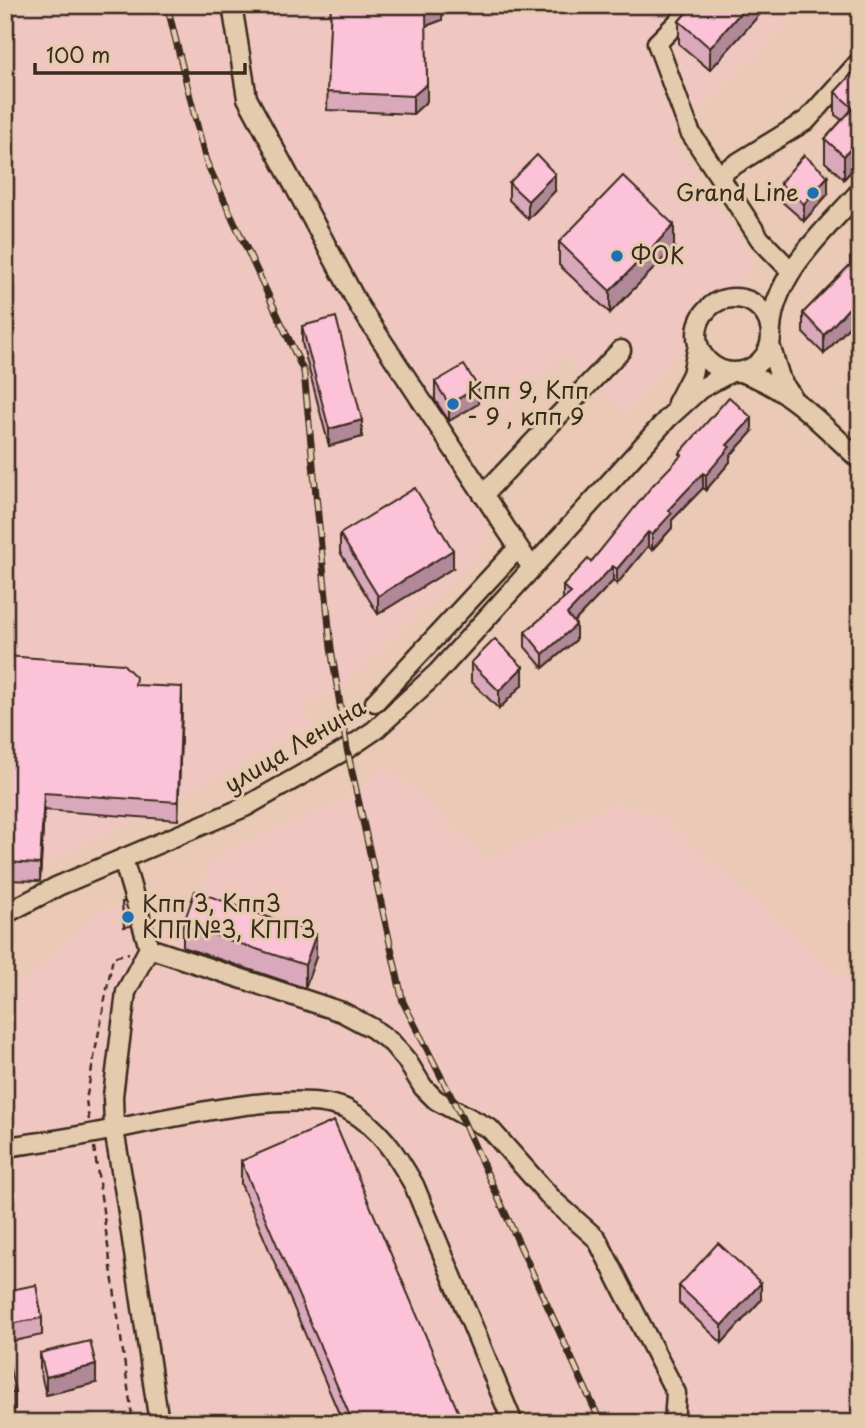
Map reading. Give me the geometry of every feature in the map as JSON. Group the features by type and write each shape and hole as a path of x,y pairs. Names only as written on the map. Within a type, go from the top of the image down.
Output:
{"street":[{"path":"232,5 247,98 359,306 532,569"},
{"path":"695,5 657,43 690,132 760,239 788,275"},
{"path":"718,175 807,120 860,61"},
{"path":"668,418 692,374 698,346 699,322 705,312 715,303 726,299 757,295 788,275 860,191"},
{"path":"668,418 701,388 759,363 770,338 772,313 788,275"},
{"path":"738,298 750,302 767,318 781,381 796,401"},
{"path":"698,346 711,365 772,385 796,401 860,460"},
{"path":"483,495 621,350"},
{"name":"улица Ленина","path":"5,914 58,886 245,807 347,750 375,730 429,682 668,418"},
{"path":"375,702 518,548"},
{"path":"123,859 149,948 126,992 113,1096 114,1130 159,1423"},
{"path":"149,948 342,1012 372,1028 392,1043 423,1087 436,1100 490,1129 553,1200 597,1240 676,1393 674,1423"},
{"path":"5,1147 246,1105 290,1101 324,1104 347,1110 377,1132 398,1158 414,1185 513,1423"}],"shaded area":[{"path":"5,5 806,5 671,140 757,262 627,414 562,356 490,426 458,400 424,423 485,517 487,545 342,689 304,707 312,727 138,819 5,884"},
{"path":"387,765 488,859 614,803 659,815 860,993 860,1423 5,1423 5,984 22,981 104,908 152,905 168,907 198,903 206,868 231,848 341,802"}],"building":[{"path":"331,5 434,5 426,8 427,84 413,96 327,92"},
{"path":"693,5 747,5 710,48 679,21"},
{"path":"860,65 860,138 844,156 825,139 853,108 835,92"},
{"path":"537,155 555,174 528,201 509,183"},
{"path":"804,155 828,176 804,204 780,183"},
{"name":"ФОК","path":"623,176 674,225 610,291 559,242"},
{"path":"860,247 860,296 824,335 803,313 854,261 850,258"},
{"path":"336,317 362,420 329,429 302,326"},
{"path":"464,365 478,387 449,404 435,382"},
{"path":"729,397 752,418 727,445 730,447 706,475 703,473 668,510 672,513 652,535 648,532 617,569 613,566 567,614 576,625 543,654 525,632 571,593 563,586 588,559 591,562"},
{"path":"415,488 453,550 378,596 340,534"},
{"path":"495,639 523,667 499,691 471,663"},
{"path":"5,656 123,664 136,677 135,685 182,687 178,802 44,793 40,864 5,862"},
{"path":"195,891 316,934 305,965 183,925"},
{"path":"122,902 125,902 131,920 124,921"},
{"path":"334,1121 463,1423 353,1423 241,1161"},
{"path":"718,1243 761,1283 722,1326 679,1286"},
{"path":"36,1285 42,1318 5,1325 5,1291"},
{"path":"90,1341 96,1365 46,1377 40,1353"},
{"path":"5,1345 15,1392 5,1394"},
{"path":"5,1397 10,1418 5,1419"}],"railway":[{"path":"167,5 206,161 304,372 331,648 347,749 403,1002 459,1112 601,1423"}],"place":[{"name":"Grand Line","path":"813,193"},
{"name":"ФОК","path":"617,256"},
{"name":"Кпп 9, Кпп - 9 , кпп 9","path":"453,404"},
{"name":"Кпп 3, Кпп3 КПП№3, КПП3","path":"128,917"}]}
